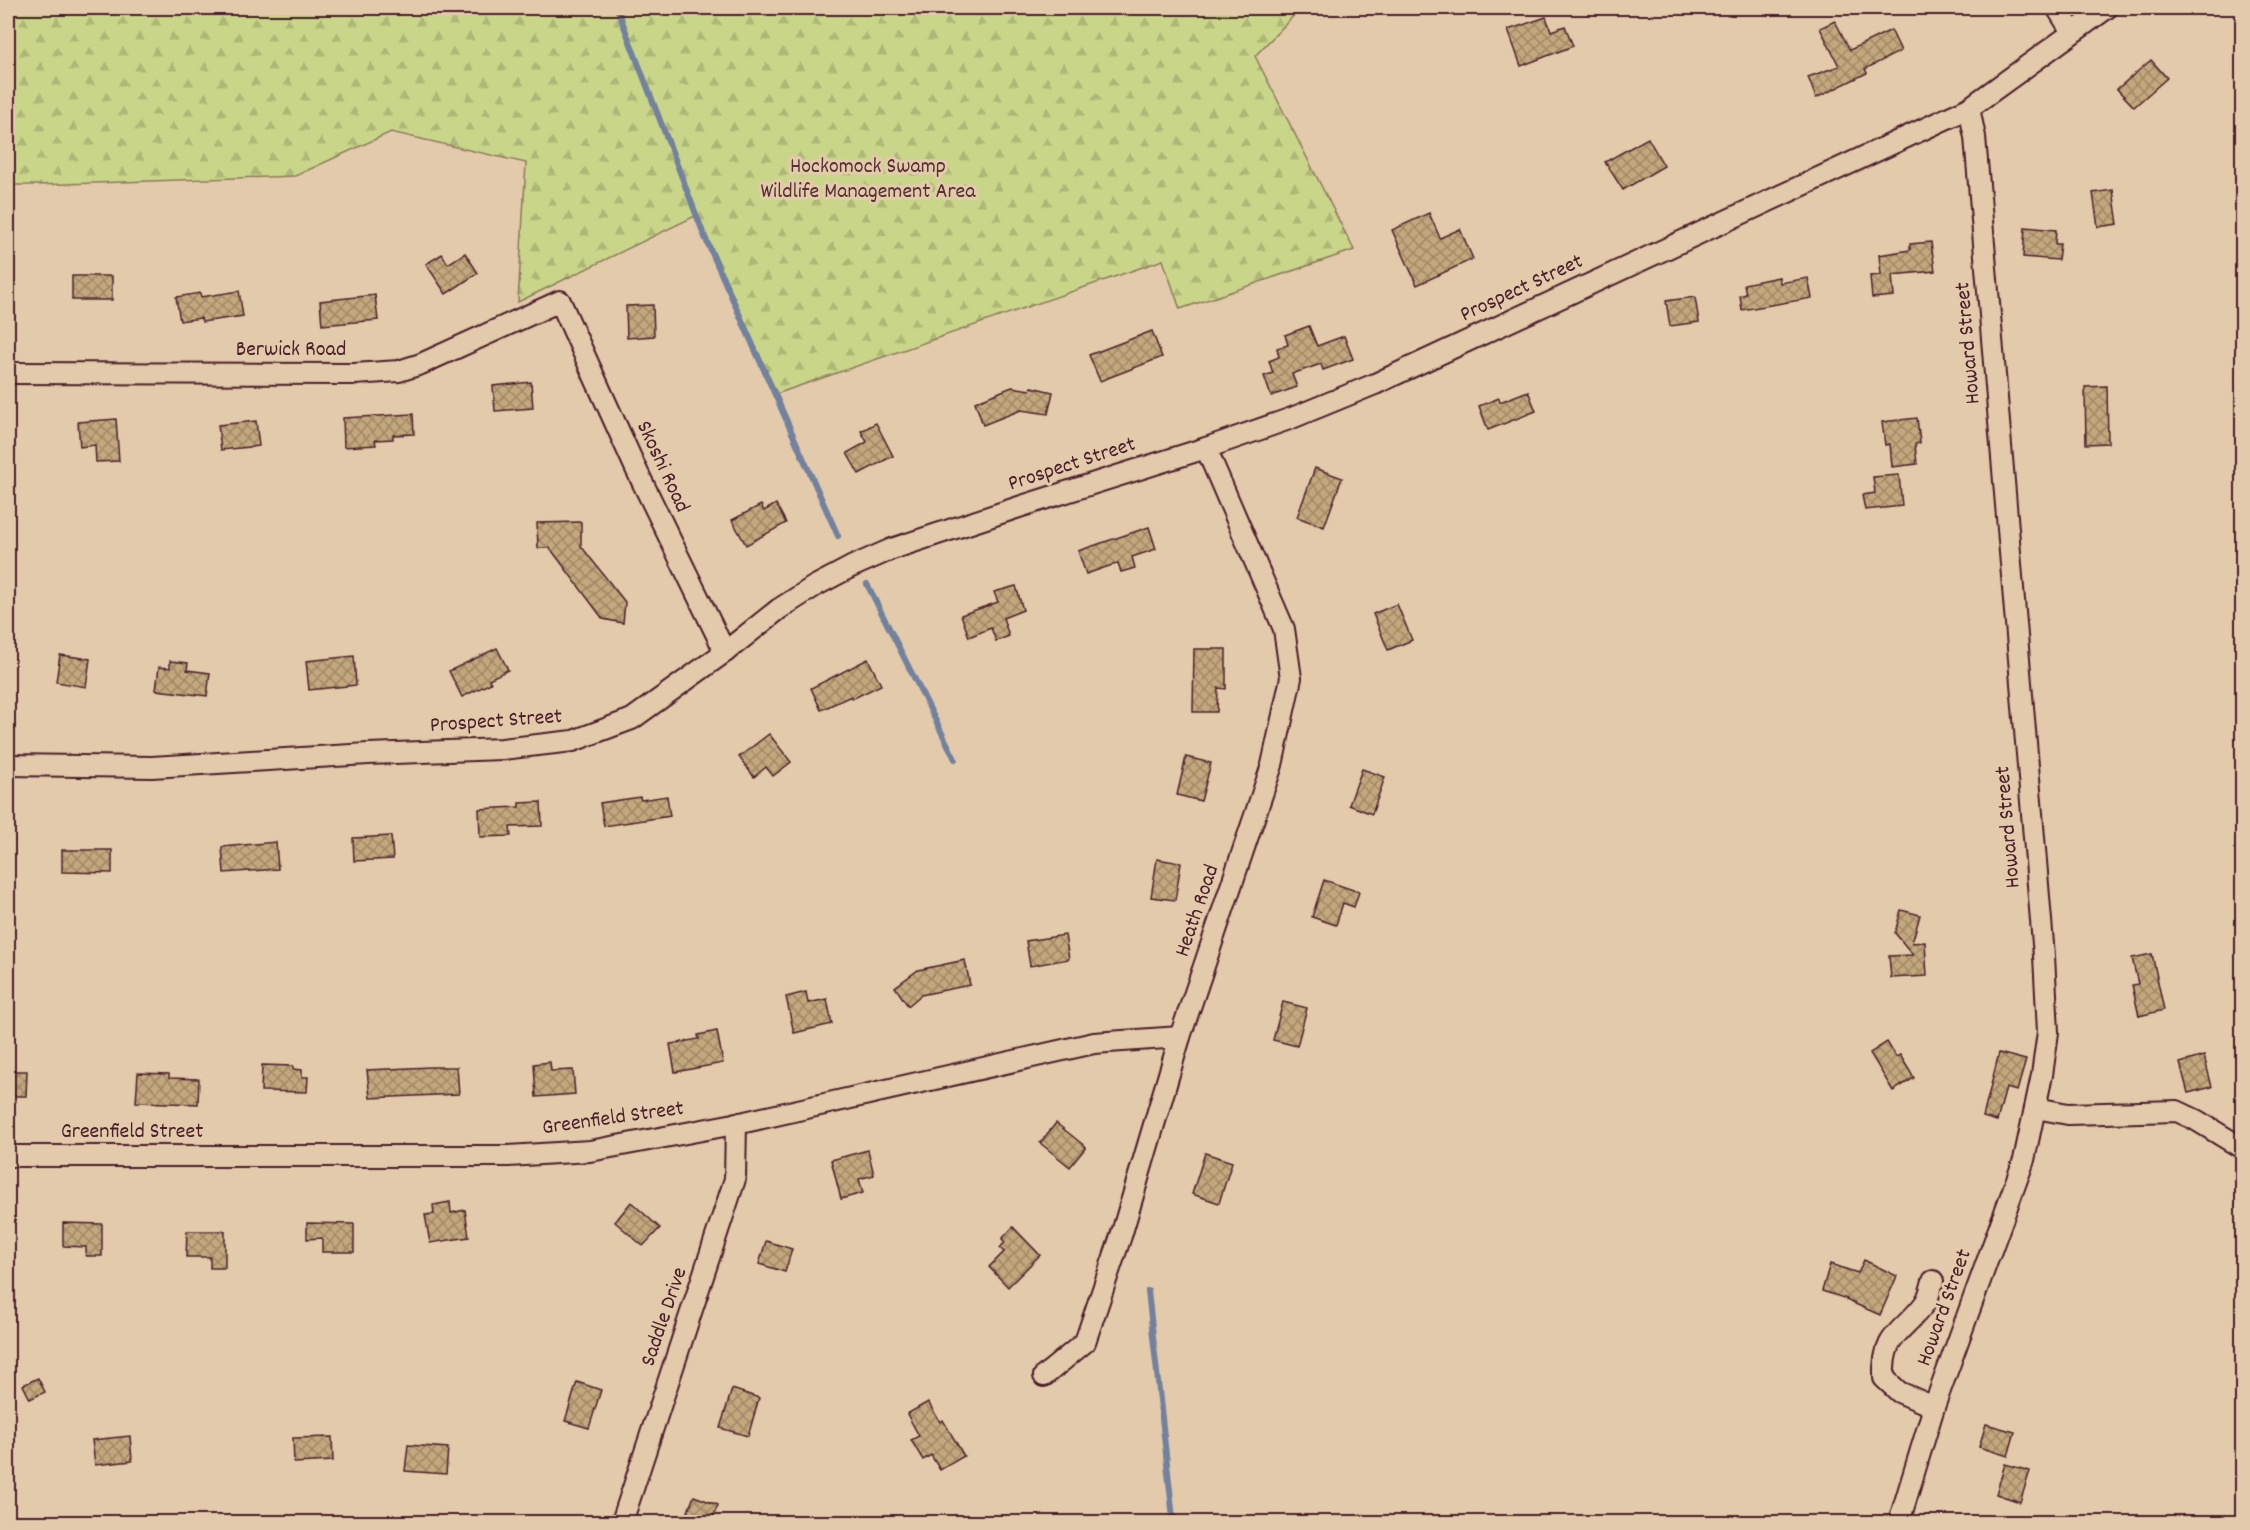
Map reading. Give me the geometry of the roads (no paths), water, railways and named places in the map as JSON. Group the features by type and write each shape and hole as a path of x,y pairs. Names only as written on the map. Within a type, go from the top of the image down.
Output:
{"street":[{"path":"2057,8 2072,32"},
{"name":"Prospect Street","path":"8,765 152,767 368,754 502,749 573,741 632,719 725,652 779,609 851,567 892,549 1292,418 1375,384 1969,108 2107,8"},
{"name":"Howard Street","path":"1899,1522 1934,1407 2025,1160 2048,1032 2046,981 1976,137 1969,108"},
{"name":"Berwick Road","path":"8,373 354,374 399,371 421,364 560,301"},
{"name":"Skoshi Road","path":"560,301 636,470 725,652"},
{"name":"Heath Road","path":"1044,1376 1085,1342 1121,1236 1180,1037 1272,765 1291,678 1284,629 1206,448"},
{"name":"Greenfield Street","path":"8,1156 508,1156 590,1151 736,1123 1094,1043 1180,1037"},
{"path":"2036,1108 2068,1114 2177,1111 2242,1148"},
{"name":"Saddle Drive","path":"622,1522 735,1179 736,1123"},
{"path":"1933,1281 1926,1301 1892,1337 1883,1360 1884,1378 1899,1392 1934,1407"}],"waterway":[{"path":"617,8 704,235 838,536"},
{"path":"867,584 955,759"},
{"path":"1148,1291 1173,1518 1178,1522"}],"park label":[{"name":"Hockomock Swamp Wildlife Management Area","path":"868,180"}]}
